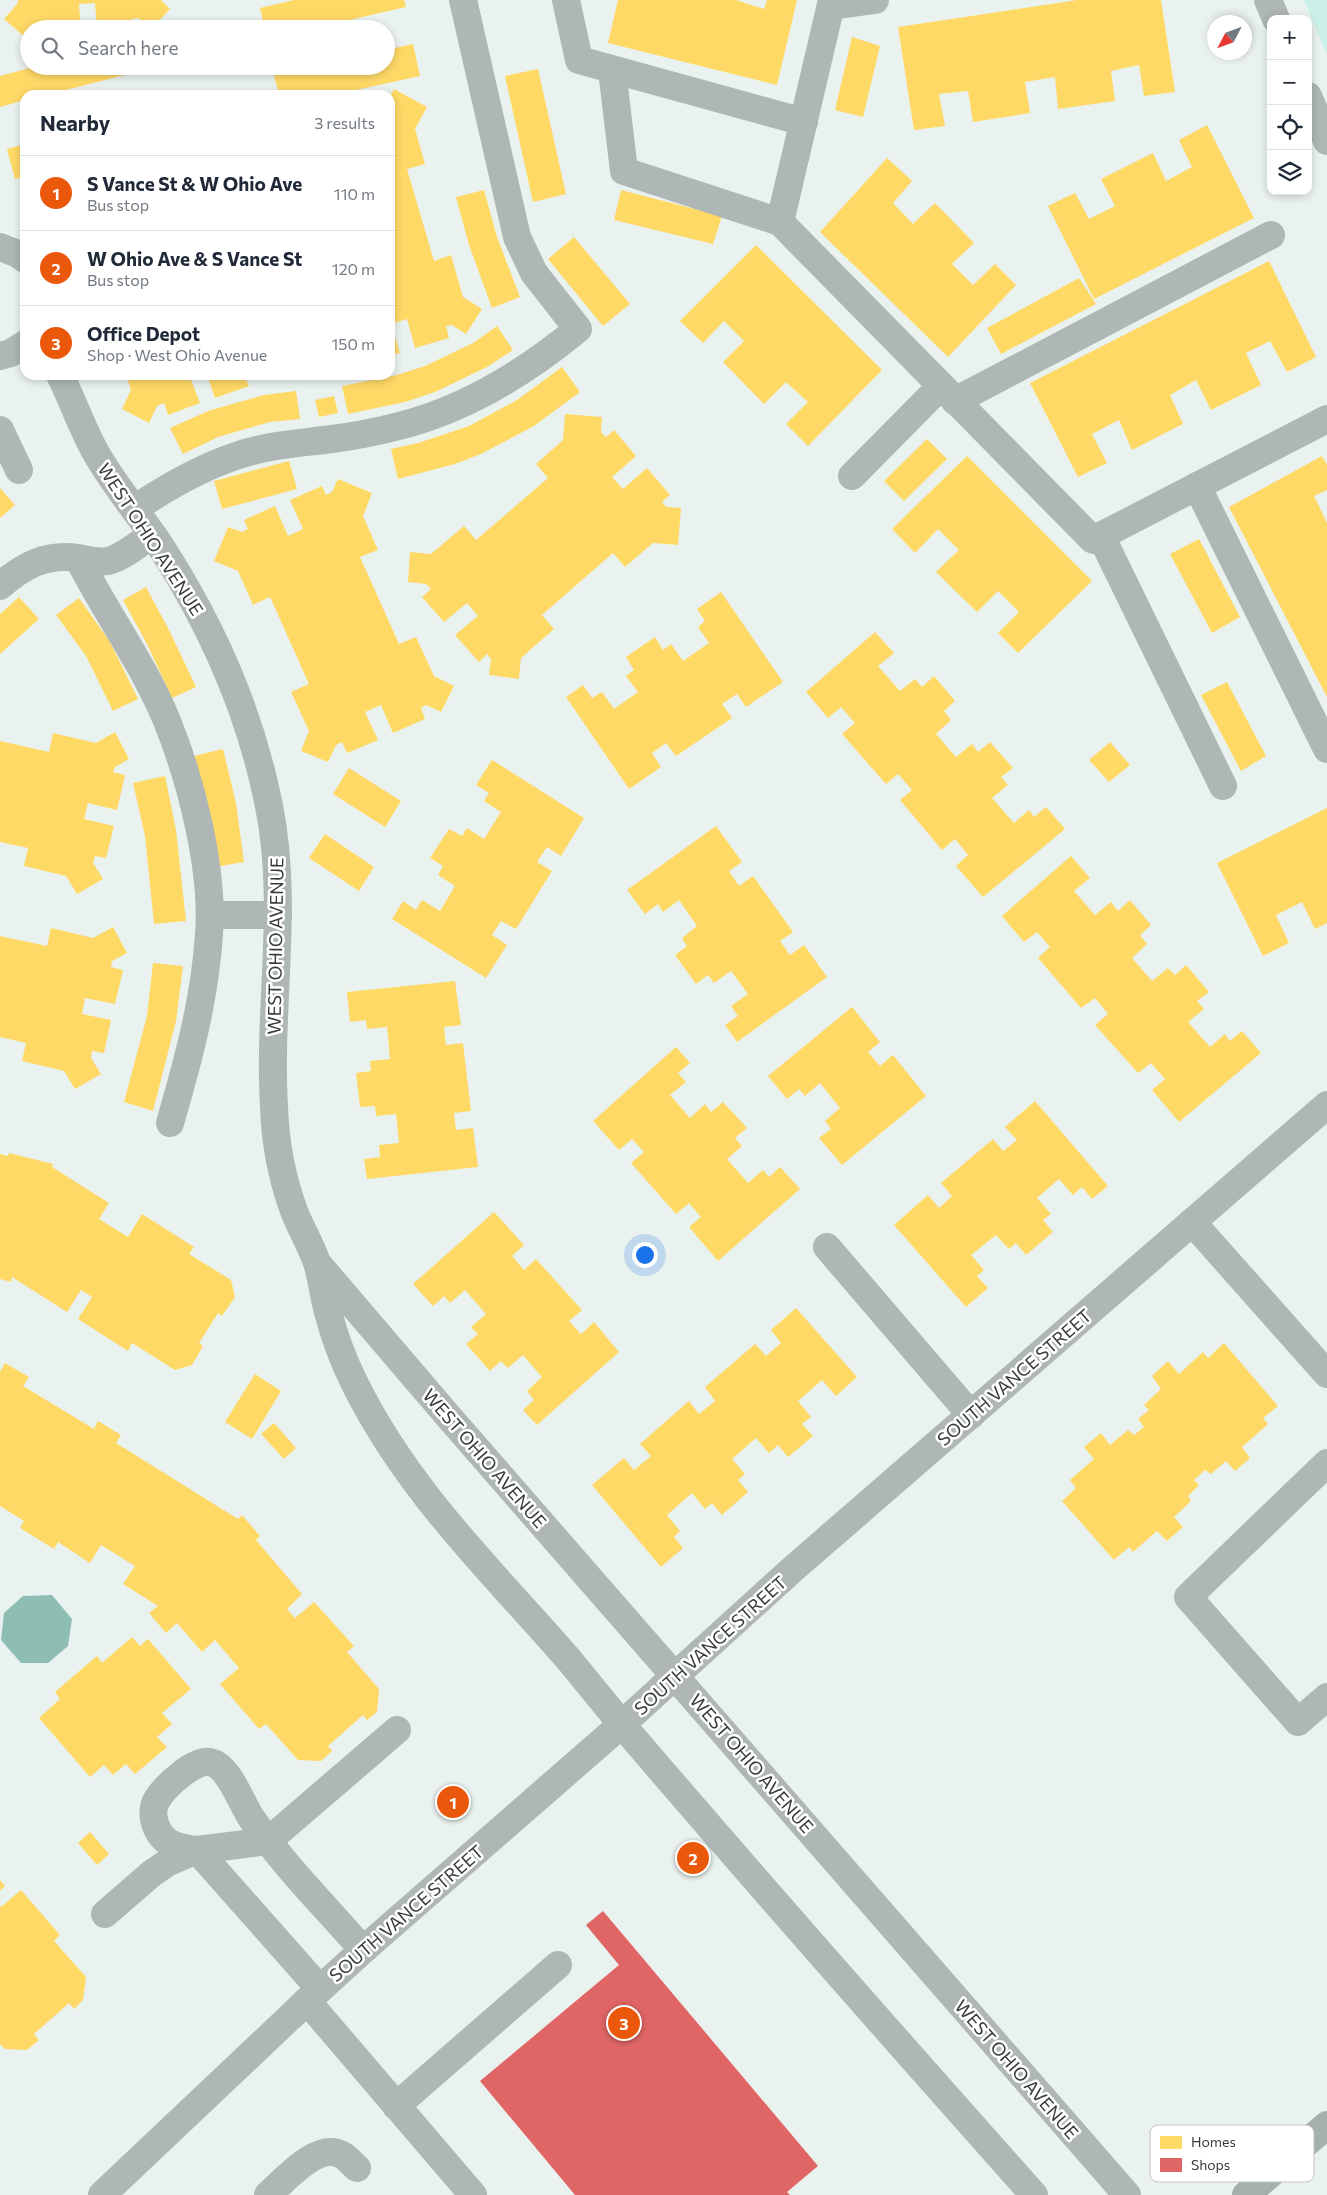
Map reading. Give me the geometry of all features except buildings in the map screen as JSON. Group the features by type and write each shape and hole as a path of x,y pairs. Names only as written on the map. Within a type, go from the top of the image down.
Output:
{"main road":[{"path":"1314,2136 1327,2125"},
{"path":"1246,2195 1261,2182"}],"street":[{"path":"134,509 183,479 239,455 289,444 372,432 417,421 452,408 506,380 543,356 578,329 534,273 517,237 463,0"},
{"path":"566,0 579,60 804,122"},
{"path":"780,222 831,3 875,0"},
{"path":"1268,0 1274,15"},
{"path":"612,70 624,171 780,222 1092,540 1327,419"},
{"path":"1312,105 1327,141"},
{"path":"852,476 948,393 1271,235"},
{"path":"0,247 20,255"},
{"path":"0,356 11,353 20,347"},
{"name":"WEST OHIO AVENUE","path":"62,380 96,454 179,576 208,630 224,664 247,724 264,781 273,825 278,884 273,1079 275,1127 288,1193 296,1217 317,1262 328,1313 354,1382 398,1459 429,1502 569,1661 882,2024 1034,2195"},
{"path":"0,430 19,470"},
{"path":"1197,486 1327,749"},
{"path":"0,586 30,563 56,557 78,558 99,562 107,561 152,535"},
{"path":"1101,536 1223,786"},
{"path":"78,558 93,587 127,642 167,720 193,803 203,856 210,915 206,964 192,1046 170,1123"},
{"path":"210,915 278,915"},
{"name":"SOUTH VANCE STREET","path":"102,2195 363,1950 622,1724 802,1562 1327,1105"},
{"path":"1192,1222 1327,1374"},
{"path":"827,1247 971,1414"},
{"name":"WEST OHIO AVENUE","path":"317,1262 1127,2195"},
{"path":"1327,1463 1188,1597 1298,1722 1327,1697"},
{"path":"363,1950 268,1841 250,1817 225,1773 217,1765 209,1762 200,1763 180,1776 157,1798 153,1808 157,1830 165,1840 180,1848 197,1850 268,1841 397,1730"},
{"path":"105,1914 151,1874 167,1863 197,1850"},
{"path":"197,1850 313,1995 396,2106 473,2195"},
{"path":"396,2106 558,1965"},
{"path":"268,2195 309,2160 325,2151 341,2154 357,2168"}],"shaded area":[{"path":"1304,0 1327,0 1327,55 1312,15 1310,15"},
{"path":"52,1595 72,1619 68,1646 48,1663 21,1663 1,1640 4,1613 23,1596"}],"place":[{"name":"S Vance St & W Ohio Ave","path":"453,1802"},
{"name":"W Ohio Ave & S Vance St","path":"693,1858"},
{"name":"Office Depot","path":"624,2023"}]}
